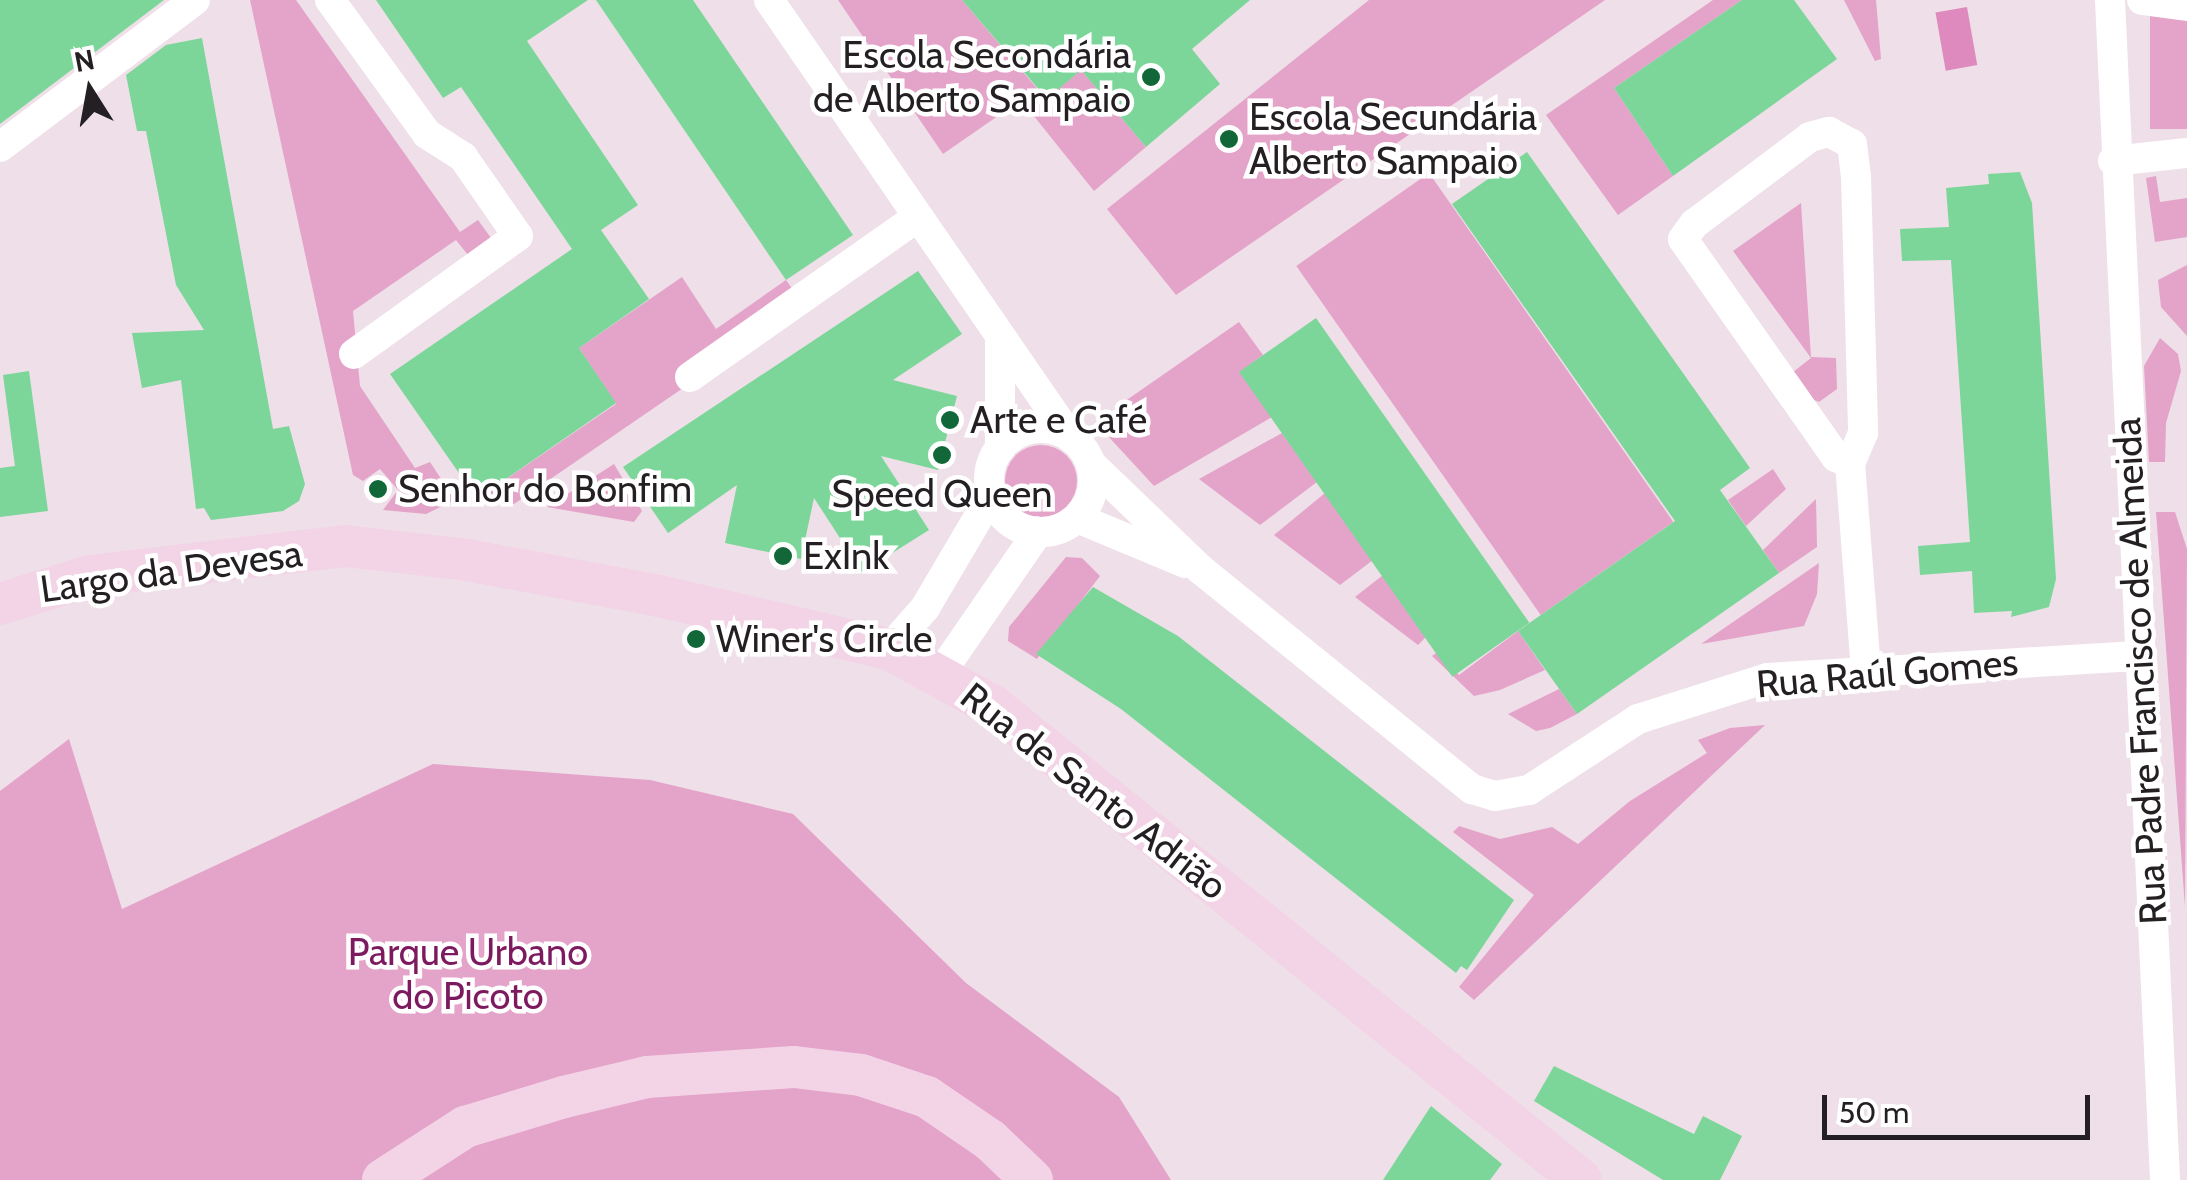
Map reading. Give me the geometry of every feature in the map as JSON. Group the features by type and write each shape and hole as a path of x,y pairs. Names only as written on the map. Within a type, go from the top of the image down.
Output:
{"main road":[{"name":"Rua de Santo Adrião","path":"345,546 468,560 889,649 940,674 993,706 1581,1180"},
{"name":"Largo da Devesa","path":"0,604 90,576 345,546"},
{"path":"383,1180 464,1127 564,1096 647,1077 794,1067 861,1075 927,1097 990,1140 1032,1180"}],"street":[{"path":"0,146 195,0"},
{"path":"330,0 427,134 464,156 518,236 354,354"},
{"path":"769,0 1000,343 1090,462 1088,502 1077,518 1038,532 940,674"},
{"name":"Rua Padre Francisco de Almeida","path":"2110,0 2113,162 2165,1180"},
{"path":"2142,0 2187,6"},
{"path":"1850,463 1836,458 1683,240 1694,224 1810,137 1830,132 1852,144 1856,176 1862,433 1850,463 1866,670"},
{"path":"2113,162 2187,152"},
{"path":"690,377 916,218"},
{"path":"889,649 925,608 991,496 992,464 1000,449 1000,343"},
{"path":"1000,449 1033,429 1070,437"},
{"name":"Rua Raúl Gomes","path":"1090,462 1200,569 1472,789 1495,796 1529,790 1638,719 1690,698 1767,678 2140,656"},
{"path":"991,496 1002,515 1038,532"},
{"name":"Rua Raúl Gomes","path":"1077,518 1200,569"}],"green space":[{"path":"250,0 296,0 460,232 478,220 491,238 468,255 456,240 353,311 360,386 415,468 430,462 455,500 426,514 383,510 398,490 380,469 363,481 353,475"},
{"path":"838,0 962,0 1046,99 1081,70 1146,147 1094,191 1021,100 943,154"},
{"path":"1369,0 1605,0 1176,295 1107,209"},
{"path":"1713,0 1742,0 1614,88 1673,176 1618,215 1546,115"},
{"path":"1844,0 1876,0 1881,59 1875,61"},
{"path":"2150,0 2187,0 2187,129 2150,129"},
{"path":"1429,173 1673,522 1541,615 1296,266"},
{"path":"2156,176 2160,202 2187,198 2187,237 2155,242 2146,178"},
{"path":"1801,203 1811,357 1836,358 1837,389 1819,402 1807,397 1793,372 1811,358 1733,251"},
{"path":"2187,265 2187,336 2161,307 2158,280"},
{"path":"682,277 716,329 786,280 804,305 514,504 477,499 616,404 579,348"},
{"path":"1239,322 1263,355 1240,372 1272,417 1154,486 1095,422"},
{"path":"2160,338 2178,354 2181,371 2166,423 2165,462 2149,462 2144,366"},
{"path":"1282,433 1317,482 1260,525 1199,479"},
{"path":"1041,445 1055,447 1067,455 1075,467 1075,495 1067,507 1055,515 1041,517 1027,515 1015,507 1007,495 1005,481 1007,467 1015,455 1027,447"},
{"path":"614,464 642,511 634,522 547,507"},
{"path":"1773,469 1786,489 1746,526 1728,500"},
{"path":"1325,493 1373,560 1340,585 1274,535"},
{"path":"1816,499 1817,547 1779,573 1763,550"},
{"path":"2156,512 2175,512 2187,549 2185,907"},
{"path":"1066,557 1082,558 1100,576 1037,659 1008,641 1009,627"},
{"path":"1819,563 1817,594 1804,626 1701,644"},
{"path":"1383,575 1427,636 1418,645 1355,597"},
{"path":"1518,631 1545,670 1500,690 1474,696 1432,656 1440,650 1459,675"},
{"path":"1559,689 1577,714 1550,728 1536,731 1508,714"},
{"path":"1765,725 1474,1000 1459,987 1534,895 1453,832 1459,826 1500,839 1552,827 1578,844 1630,801 1707,753 1698,740 1730,728"},
{"name":"Parque Urbano do Picoto","path":"69,739 122,909 433,764 650,780 793,814 966,983 1119,1097 1171,1180 0,1180 0,791"}],"shaded area":[{"path":"1967,7 1977,65 1946,71 1935,13"}],"building":[{"path":"0,0 164,0 0,124"},
{"path":"376,0 588,0 527,41 638,205 601,230 649,299 579,348 616,403 477,499 390,374 572,249 461,87 443,98"},
{"path":"596,0 693,0 853,235 786,280"},
{"name":"Escola Secondária de Alberto Sampaio","path":"962,0 1250,0 1192,49 1220,84 1146,147 1081,70 1047,99"},
{"path":"1742,0 1794,0 1837,59 1673,176 1614,88"},
{"path":"202,38 273,429 289,426 305,484 299,501 283,511 211,520 204,508 196,509 181,380 142,388 132,333 204,330 176,285 146,131 137,131 126,75 166,45"},
{"path":"1527,152 1750,468 1720,490 1779,573 1577,714 1518,631 1675,521 1452,204"},
{"path":"2020,172 2032,203 2056,579 2049,607 2011,617 2012,611 1974,613 1972,571 1920,575 1918,546 1970,542 1951,260 1902,261 1900,229 1949,227 1946,188 1989,184 1988,174"},
{"path":"918,271 962,334 893,380 957,396 938,470 881,456 929,530 862,572 814,498 801,559 725,543 737,485 668,533 623,467"},
{"path":"1316,318 1529,623 1452,677 1239,372"},
{"path":"29,371 48,511 0,517 0,468 15,466 3,375"},
{"path":"1093,587 1178,636 1514,900 1467,970 1461,966 1456,973 1121,709 1036,654"},
{"path":"1554,1066 1694,1134 1703,1116 1742,1136 1720,1180 1663,1180 1534,1101"},
{"path":"1431,1106 1502,1164 1490,1180 1383,1180"}],"place":[{"name":"Escola Secondária de Alberto Sampaio","path":"1151,77"},
{"name":"Escola Secundária Alberto Sampaio","path":"1229,139"},
{"name":"Arte e Café","path":"950,420"},
{"name":"Speed Queen","path":"942,455"},
{"name":"Senhor do Bonfim","path":"378,489"},
{"name":"ExInk","path":"783,556"},
{"name":"Winer's Circle","path":"696,639"}]}
